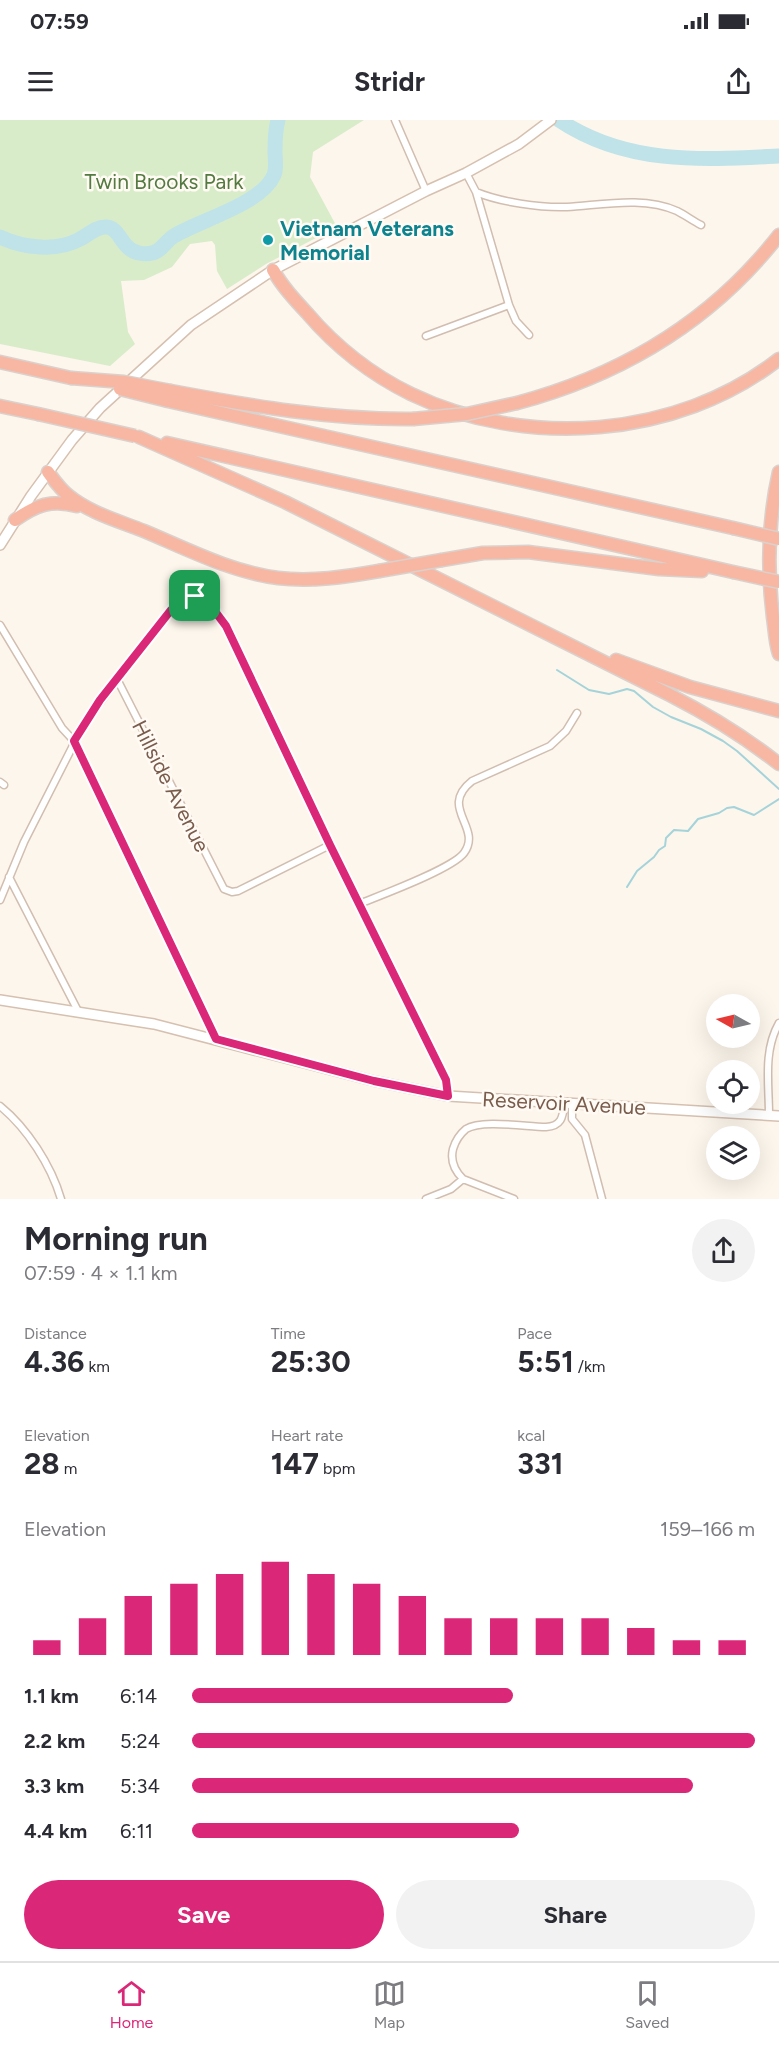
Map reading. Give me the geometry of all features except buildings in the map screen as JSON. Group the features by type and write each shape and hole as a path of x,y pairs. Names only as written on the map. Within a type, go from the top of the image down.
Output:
{"highway":[{"path":"169,396 369,419 413,419 467,414 517,403 551,393 603,372 658,344 685,327 736,283 762,257 779,235"},
{"path":"273,270 284,287 323,331 368,369 396,386 434,404 475,417 508,424 571,428 602,427 647,420 693,406 725,392 758,375 779,359"},
{"path":"0,362 169,396 779,539"},
{"path":"0,406 779,582"},
{"path":"137,437 285,502 710,716 752,743 779,764"},
{"path":"48,472 69,496 98,512 221,563 263,576 322,579 490,553 528,552 659,569 733,572"},
{"path":"779,472 771,516 769,556 771,602 779,654"},
{"path":"15,520 39,505 54,502 98,512"},
{"path":"515,617 657,676 779,711"}],"main road":[{"path":"0,545 72,440 100,408 191,325 273,270 426,191 466,173 538,131 551,120"},
{"name":"Reservoir Avenue","path":"0,1000 154,1024 385,1084 448,1096 774,1116"}],"street":[{"path":"395,120 426,191"},
{"path":"466,173 476,192 509,305 516,321 529,335"},
{"path":"476,192 488,197 565,207 630,202 658,206 676,210 701,225"},
{"path":"426,336 509,305"},
{"path":"0,900 74,741 100,700 183,598 191,596 208,602 221,617 446,1080 448,1096"},
{"path":"0,625 62,728 74,741 216,1039"},
{"name":"Hillside Avenue","path":"117,679 218,879 228,891 238,891 330,845"},
{"path":"359,904 445,867 459,858 469,841 468,831 458,806 464,787 472,781 550,746 566,731 577,713"},
{"path":"9,877 78,1011"},
{"path":"774,1116 769,1052 772,1035 779,1023"},
{"path":"514,1199 463,1179 453,1164 452,1156 456,1143 464,1131 472,1127 484,1125 551,1127 562,1119 568,1104"},
{"path":"568,1104 572,1119 586,1137 602,1199"},
{"path":"0,1106 28,1134 54,1181 61,1199"},
{"path":"426,1199 451,1189 463,1179"}],"green space":[{"name":"Twin Brooks Park","path":"0,120 364,120 313,152 310,177 337,227 266,264 227,289 217,271 215,245 212,241 190,244 172,267 144,280 121,281 128,332 135,344 110,366 0,344"}],"waterway":[{"path":"0,237 29,246 51,247 71,243 105,227 114,230 133,251 143,254 155,252 174,236 244,203 267,185 274,175 278,120"},
{"path":"559,120 585,135 638,152 693,158 779,156"},
{"path":"557,670 589,690 609,694 627,689 634,691 653,707 723,741 779,789"},
{"path":"627,887 637,871 665,846 666,838 674,830 688,831 698,819 719,813 727,808 734,807 754,815 779,799"}],"place":[{"name":"Vietnam Veterans Memorial","path":"268,240"}],"route":[{"path":"195,596 213,606 226,626 330,845 446,1080 448,1096 374,1081 216,1039 74,741 100,700 171,610 183,598 195,596"}]}
